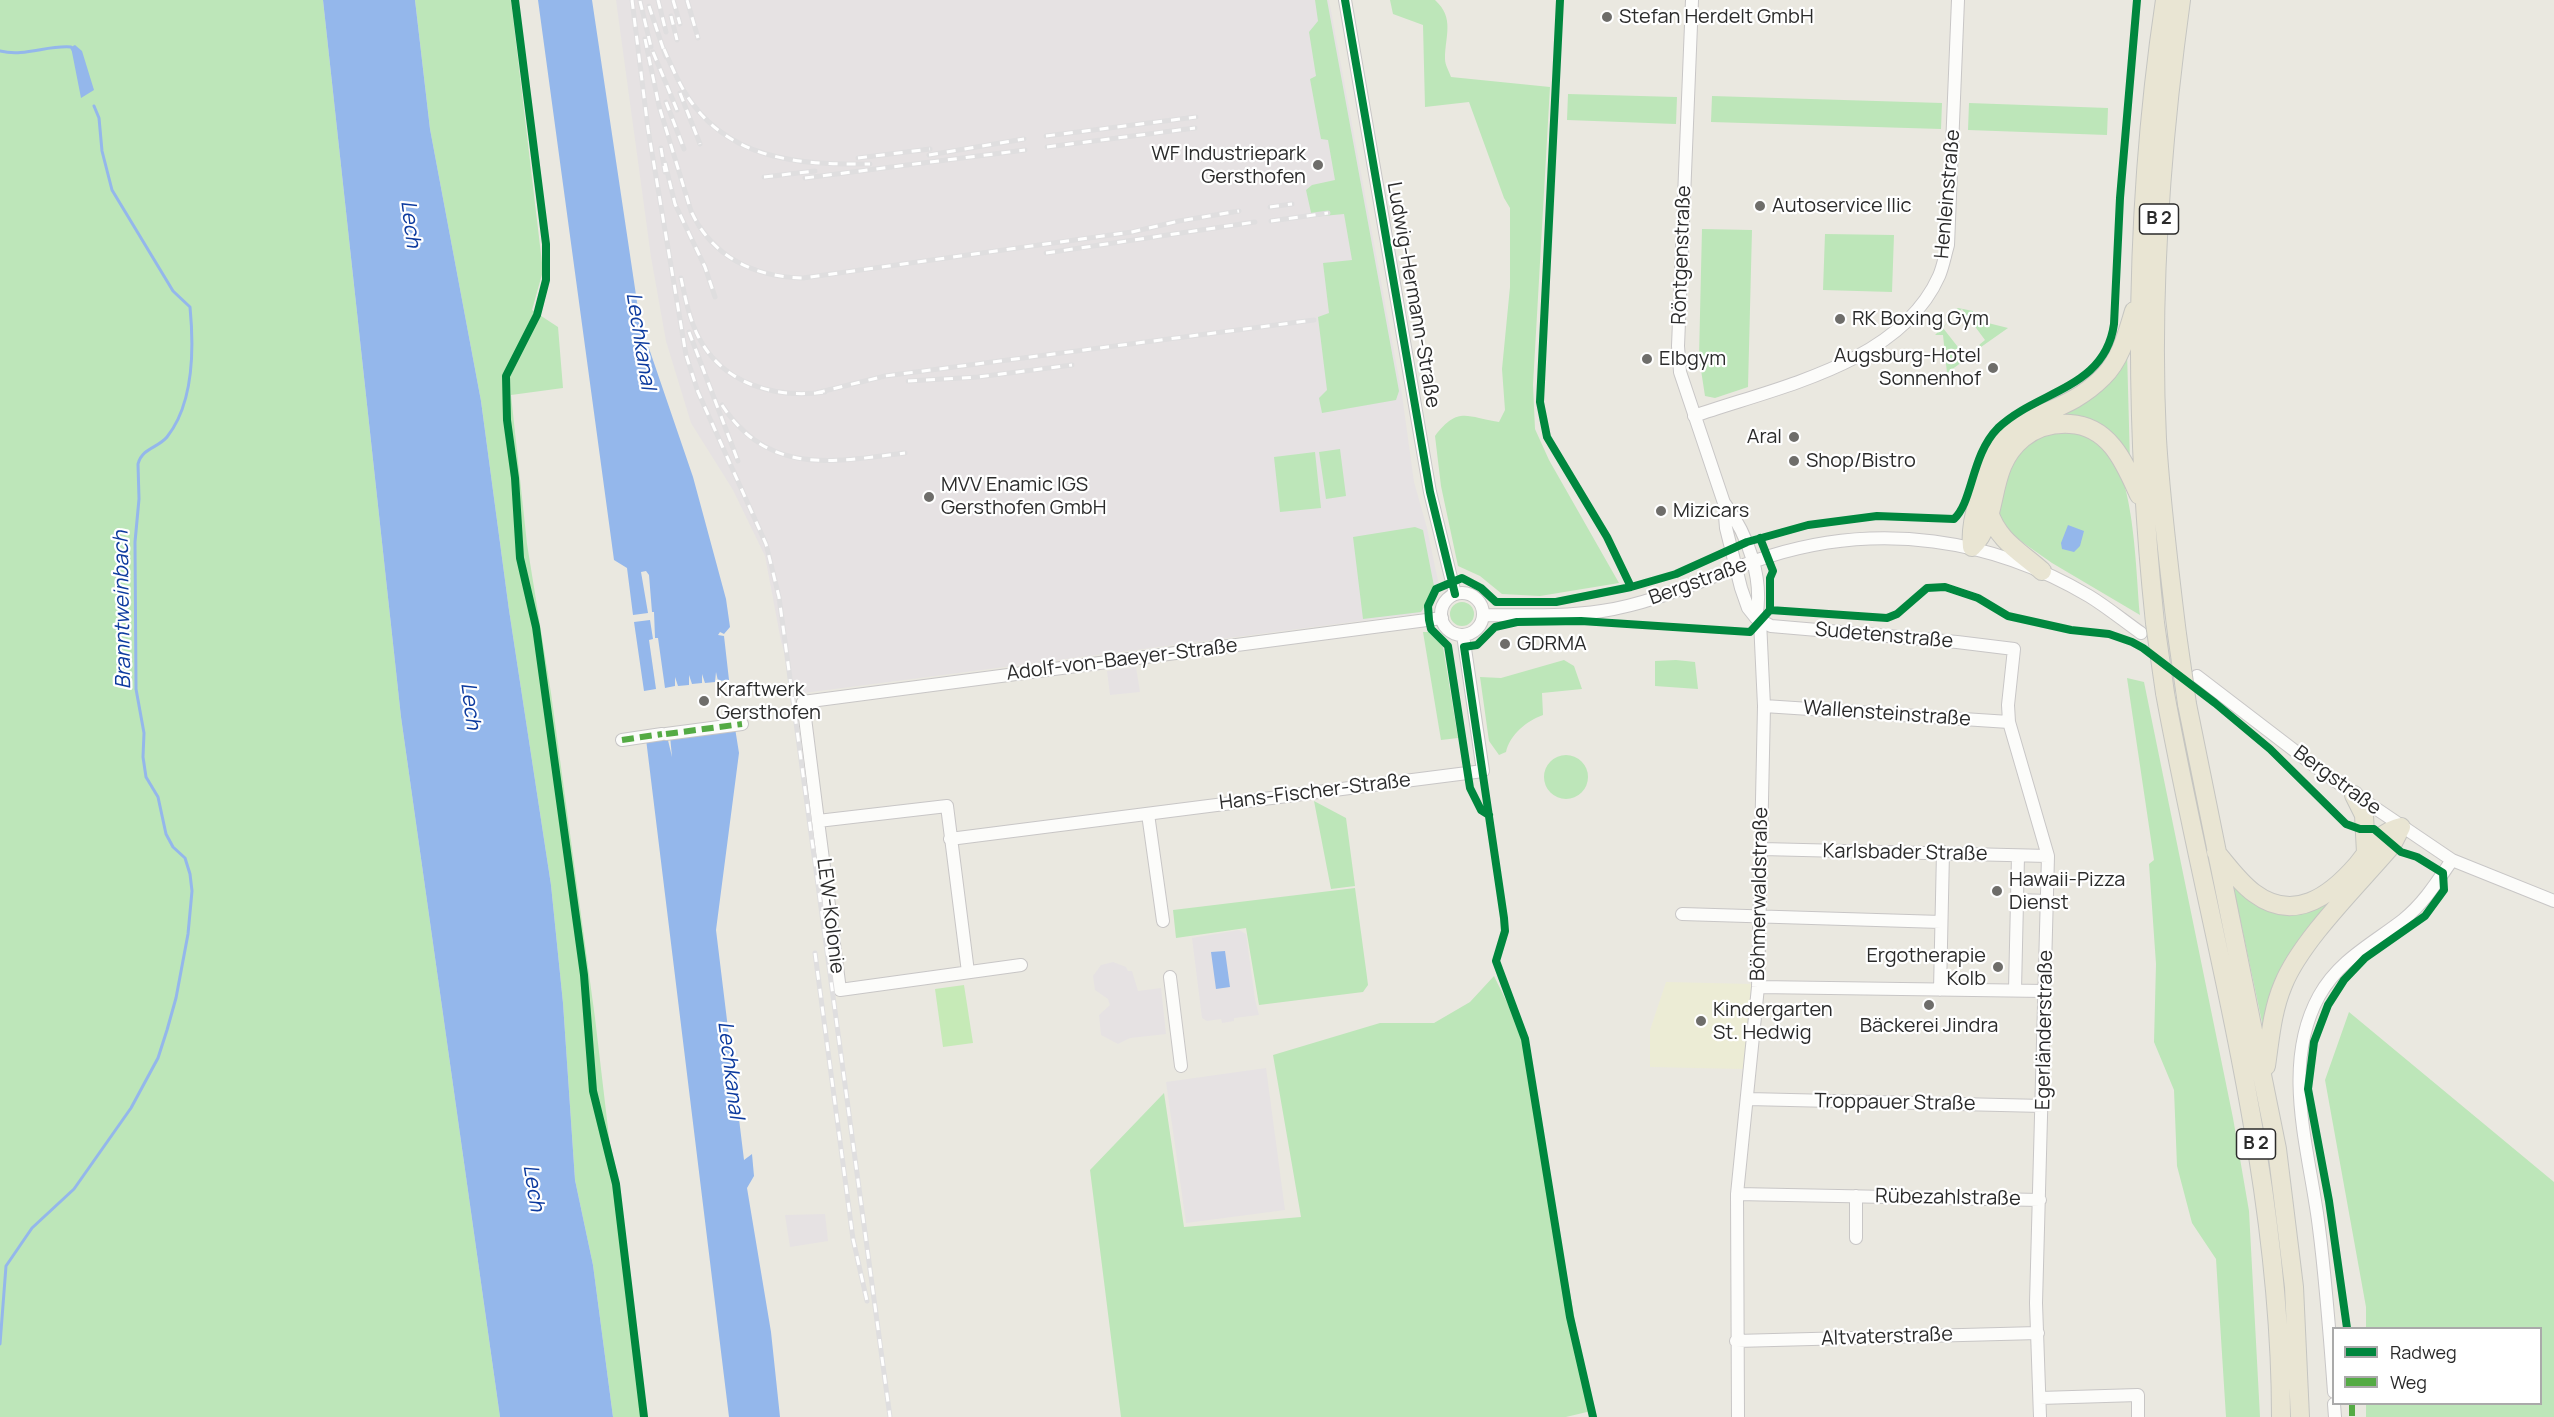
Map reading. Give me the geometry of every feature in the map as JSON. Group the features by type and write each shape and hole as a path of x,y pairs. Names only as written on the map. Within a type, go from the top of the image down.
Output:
{"highway":[{"name":"B 2","path":"2165,0 2149,125 2139,298 2148,628 2164,693 2256,1140 2275,1286 2281,1417"},
{"name":"B 2","path":"2181,0 2165,126 2159,220 2155,339 2157,439 2177,634 2187,704 2215,850 2264,1080 2290,1247 2298,1330 2301,1417"},
{"name":"B 2","path":"1972,547 1971,526 1994,451 2006,435 2022,423 2077,396 2103,377 2118,356 2139,298"},
{"name":"B 2","path":"1972,547 1985,530 1996,477 2006,456 2030,433 2058,423 2089,428 2110,442 2122,459 2143,505"},
{"path":"1989,512 1996,529 2005,542 2042,571"},
{"path":"2354,795 2364,815 2366,854"},
{"name":"B 2","path":"2215,850 2244,885 2256,895 2271,901 2297,905 2324,897 2336,889 2381,835 2401,828"},
{"name":"B 2","path":"2264,1080 2274,1014 2283,985 2299,955 2392,845 2401,828"}],"street":[{"name":"Ludwig-Hermann-Straße","path":"1345,0 1429,486 1455,594"},
{"name":"Röntgenstraße","path":"1692,0 1678,346 1680,372 1724,503 1726,528 1736,568"},
{"name":"Henleinstraße","path":"1694,416 1865,354 1891,337 1921,306 1940,275 1948,245 1958,0"},
{"name":"Röntgenstraße","path":"1724,503 1738,522 1752,562"},
{"name":"Bergstraße","path":"1484,615 1601,611 1666,595 1796,548 1867,537 1935,541 1972,547 2042,571 2148,628"},
{"path":"1752,562 1758,620"},
{"path":"1736,568 1748,608 1758,620"},
{"path":"1462,593 1476,597 1484,615 1478,629 1463,635 1446,628 1442,618 1444,602 1455,594 1462,593"},
{"name":"Adolf-von-Baeyer-Straße","path":"803,702 1442,618"},
{"name":"Sudetenstraße","path":"1758,620 1772,626 2014,649"},
{"name":"Böhmerwaldstraße","path":"1738,1417 1737,1194 1758,987 1762,849 1764,706 1758,620"},
{"name":"Hans-Fischer-Straße","path":"950,839 1482,771 1463,635"},
{"name":"Egerländerstraße","path":"2014,649 2007,705 2009,722 2048,856 2038,1333 2040,1417"},
{"name":"Bergstraße","path":"2197,676 2401,828 2452,860 2554,901"},
{"name":"LEW-Kolonie","path":"803,702 840,990 1021,965"},
{"name":"Wallensteinstraße","path":"1764,706 2009,722"},
{"path":"622,740 742,724"},
{"path":"818,821 947,806 968,972"},
{"path":"1148,814 1163,921"},
{"name":"Karlsbader Straße","path":"1762,849 2048,856"},
{"path":"1940,990 1943,852"},
{"path":"2015,990 2018,856"},
{"path":"2332,1370 2319,1227 2299,1078 2303,1036 2320,995 2337,970 2362,947 2417,908 2452,860"},
{"path":"2017,900 2048,901"},
{"path":"1682,914 1941,922"},
{"path":"1170,977 1181,1066"},
{"path":"1758,987 2045,991"},
{"name":"Troppauer Straße","path":"1748,1099 2043,1106"},
{"name":"Rübezahlstraße","path":"1737,1194 2040,1200"},
{"name":"Rübezahlstraße","path":"1856,1196 1856,1238"},
{"name":"Altvaterstraße","path":"1736,1341 2038,1333"},
{"path":"2040,1398 2138,1395 2138,1417"}],"shaded area":[{"path":"616,0 1329,0 1402,395 1414,482 1427,528 1439,586 1422,613 796,694 781,641 765,556 733,490 691,423 666,341 651,257"},
{"path":"1136,667 1140,692 1110,695 1107,671"},
{"path":"1239,930 1246,934 1259,1015 1234,1018 1234,1021 1222,1023 1221,1019 1207,1021 1202,1018 1192,938"},
{"path":"1113,962 1132,971 1138,991 1161,988 1166,1034 1130,1038 1118,1044 1101,1035 1099,1015 1110,1005 1108,999 1095,990 1093,976 1101,965"},
{"name":"Kindergarten St. Hedwig","path":"1666,982 1752,984 1743,1069 1650,1067 1650,1030"},
{"path":"1266,1068 1285,1210 1186,1223 1166,1082"},
{"path":"825,1214 828,1241 790,1247 785,1215"}],"green space":[{"path":"0,0 323,0 401,717 500,1417 0,1417"},
{"path":"415,0 511,0 543,271 532,310 558,327 563,388 511,395 527,544 551,693 595,1018 642,1417 613,1417 593,1265 575,1180 563,1003 551,885 509,610 481,401 430,129"},
{"path":"1315,0 1327,0 1399,391 1396,400 1322,413 1319,398 1327,390 1318,317 1329,313 1323,263 1352,260 1344,214 1312,217 1306,190 1312,185 1335,180 1328,140 1321,139 1310,79 1316,76 1309,32 1318,21"},
{"path":"1390,0 1435,0 1441,7 1447,21 1445,59 1451,77 1550,87 1533,385 1535,429 1549,460 1619,583 1540,596 1502,594 1480,576 1458,566 1441,486 1435,436 1450,420 1457,417 1470,416 1499,422 1505,410 1502,369 1510,287 1510,208 1504,198 1469,102 1425,107 1423,25 1393,14"},
{"path":"1568,94 1677,97 1676,124 1567,120"},
{"path":"1712,96 1942,103 1941,129 1711,122"},
{"path":"1969,103 2108,108 2107,135 1968,130"},
{"path":"1702,229 1752,230 1748,387 1715,398 1705,396 1699,357"},
{"path":"1825,234 1894,235 1892,292 1823,290"},
{"path":"1958,308 1973,311 1972,319 2008,328 1981,347 1979,345 1985,340 1962,309 1955,314 1954,311"},
{"path":"1948,322 1943,328 1965,356 1971,351 1973,354 1947,373 1943,335 1935,335"},
{"path":"2127,351 2130,463 2111,438 2090,424 2077,420 2050,421 2024,432 2004,452 1994,471 1985,505 1982,505 1993,464 2008,441 2029,424 2092,393 2111,374"},
{"path":"2053,431 2089,437 2108,450 2117,464 2124,483 2133,528 2140,615 2052,563 2002,528 1996,503 2002,482 2026,443"},
{"path":"1340,449 1346,496 1326,499 1319,452"},
{"path":"1315,452 1321,508 1280,512 1274,457"},
{"path":"1415,527 1423,530 1434,586 1432,596 1421,612 1363,619 1353,537"},
{"path":"1462,602 1467,603 1473,609 1473,619 1467,625 1462,626 1457,625 1451,619 1450,614 1451,609 1457,603"},
{"path":"1423,632 1431,632 1443,647 1458,738 1441,740"},
{"path":"1564,660 1574,666 1582,689 1542,693 1543,715 1520,729 1511,739 1506,752 1499,755 1489,741 1480,677 1501,678"},
{"path":"1655,661 1695,662 1698,689 1655,686"},
{"path":"2127,678 2144,682 2233,1118 2249,1211 2260,1417 2226,1417 2216,1259 2192,1223 2177,1166 2174,1090 2154,1042 2156,964 2149,864 2154,860"},
{"path":"1566,755 1582,761 1588,777 1582,793 1566,799 1550,793 1544,777 1550,761"},
{"path":"1314,801 1346,818 1355,886 1331,889"},
{"path":"2231,876 2262,904 2338,893 2263,1027"},
{"path":"1355,888 1368,985 1363,992 1259,1005 1246,928 1176,938 1173,910"},
{"path":"1494,976 1525,1039 1591,1411 1566,1417 1121,1417 1090,1170 1164,1093 1184,1227 1301,1217 1273,1055 1380,1023 1434,1023 1470,1002"},
{"path":"964,985 973,1043 943,1047 935,989"},
{"path":"2349,1012 2554,1182 2554,1417 2366,1417 2366,1405 2542,1405 2542,1327 2366,1327 2366,1307 2325,1080"}],"water":[{"name":"Lech","path":"323,0 415,0 430,129 481,401 509,610 551,885 563,1003 575,1180 593,1265 613,1417 500,1417 401,717"},
{"name":"Lechkanal","path":"538,0 592,0 640,322 693,477 726,599 730,627 724,634 720,632 718,635 724,636 729,680 718,681 716,672 715,682 705,683 702,674 702,683 692,684 689,675 689,685 678,686 675,677 675,686 665,688 658,638 655,638 649,575 646,571 641,572 648,613 633,615 627,568 614,560"},
{"path":"75,45 82,51 94,90 81,98 71,47"},
{"path":"2068,525 2084,531 2080,546 2074,552 2062,549 2061,543"},
{"path":"650,620 653,639 649,640 656,689 644,691 634,622"},
{"name":"Lechkanal","path":"735,728 739,753 716,930 744,1160 752,1154 754,1176 747,1188 771,1332 780,1417 729,1417 646,739 667,736 672,757 670,736"},
{"path":"1225,951 1230,987 1216,989 1211,952"}],"waterway":[{"name":"Branntweinbach","path":"0,51 18,53 62,47 71,47 73,50"},
{"name":"Branntweinbach","path":"0,1344 6,1266 32,1228 74,1189 131,1108 158,1058 176,998 188,934 192,891 185,858 173,847 166,834 158,797 146,777 143,757 144,733 136,689 135,542 139,499 138,464 147,451 167,437 183,408 187,392 192,357 190,307 173,291 112,190 102,151 99,118 94,106"}],"railway":[{"path":"632,0 648,129 686,355 698,392 766,544 779,597 890,1417"},
{"path":"658,0 666,32"},
{"path":"673,0 680,24"},
{"path":"687,0 698,38"},
{"path":"640,1 651,47"},
{"path":"649,6 666,57"},
{"path":"671,16 677,40"},
{"path":"645,39 659,106 691,211 710,241 723,252 737,261 768,274 803,278 1132,232 1239,211"},
{"path":"664,49 684,91 701,114 720,132 742,145 790,160 870,164"},
{"path":"653,52 677,110"},
{"path":"680,93 700,144"},
{"path":"666,102 684,149"},
{"path":"1046,136 1196,117"},
{"path":"1047,147 1195,128"},
{"path":"929,155 1024,139"},
{"path":"661,148 665,172"},
{"path":"858,158 930,149"},
{"path":"805,178 1025,150"},
{"path":"665,163 675,204 705,267 715,297"},
{"path":"764,177 815,171"},
{"path":"1270,207 1292,204"},
{"path":"1271,221 1328,213"},
{"path":"1046,253 1255,222"},
{"path":"681,278 698,336 721,366 736,377 769,390 806,394 825,392"},
{"path":"816,393 885,376 1314,320"},
{"path":"689,332 738,461"},
{"path":"908,381 978,377 1072,365"},
{"path":"722,405 740,428 760,444 781,454 804,459 828,460 905,453"},
{"path":"815,953 853,1239 867,1301"}],"marked path":[{"path":"666,734 742,724"},
{"path":"622,740 662,734"},
{"path":"2352,1405 2352,1417"}],"cycle path":[{"path":"515,0 546,244 546,280 537,315 506,376 507,420 515,478 520,558 536,627 584,975 593,1091 616,1184 644,1417"},
{"path":"1345,0 1430,492 1455,594"},
{"path":"1560,0 1540,402 1547,437 1607,537 1631,587"},
{"path":"1489,815 1481,810 1470,788 1448,646 1431,629 1428,606 1436,589 1462,578 1481,588 1496,602 1556,602 1631,587 1676,574 1747,542 1808,525 1877,516 1954,519 1965,501 1982,451 1998,428 2014,415 2068,386 2098,362 2108,346 2114,324 2120,198 2137,0"},
{"path":"1593,1417 1570,1317 1525,1039 1496,961 1505,931 1504,918 1464,647 1477,645 1495,627 1517,622 1581,621 1750,632 1770,610 1770,578 1773,571 1760,538"},
{"path":"1770,610 1887,618 1897,614 1927,588 1945,587 1978,598 2008,616 2071,630 2109,634 2132,642 2215,703 2270,749 2346,824 2360,829 2374,829 2401,852 2417,857 2443,873 2444,890 2425,916 2365,958 2344,980 2328,1005 2314,1042 2308,1089 2329,1201 2347,1327"}],"place":[{"name":"Stefan Herdelt GmbH","path":"1607,17"},
{"name":"WF Industriepark Gersthofen","path":"1318,165"},
{"name":"Autoservice Ilic","path":"1760,206"},
{"name":"RK Boxing Gym","path":"1840,319"},
{"name":"Elbgym","path":"1647,359"},
{"name":"Augsburg-Hotel Sonnenhof","path":"1993,368"},
{"name":"Aral","path":"1794,437"},
{"name":"Shop/Bistro","path":"1794,461"},
{"name":"MVV Enamic IGS Gersthofen GmbH","path":"929,497"},
{"name":"Mizicars","path":"1661,511"},
{"name":"GDRMA","path":"1505,644"},
{"name":"Kraftwerk Gersthofen","path":"704,701"},
{"name":"Hawaii-Pizza Dienst","path":"1997,891"},
{"name":"Ergotherapie Kolb","path":"1998,967"},
{"name":"Bäckerei Jindra","path":"1929,1005"},
{"name":"Kindergarten St. Hedwig","path":"1701,1021"}]}
